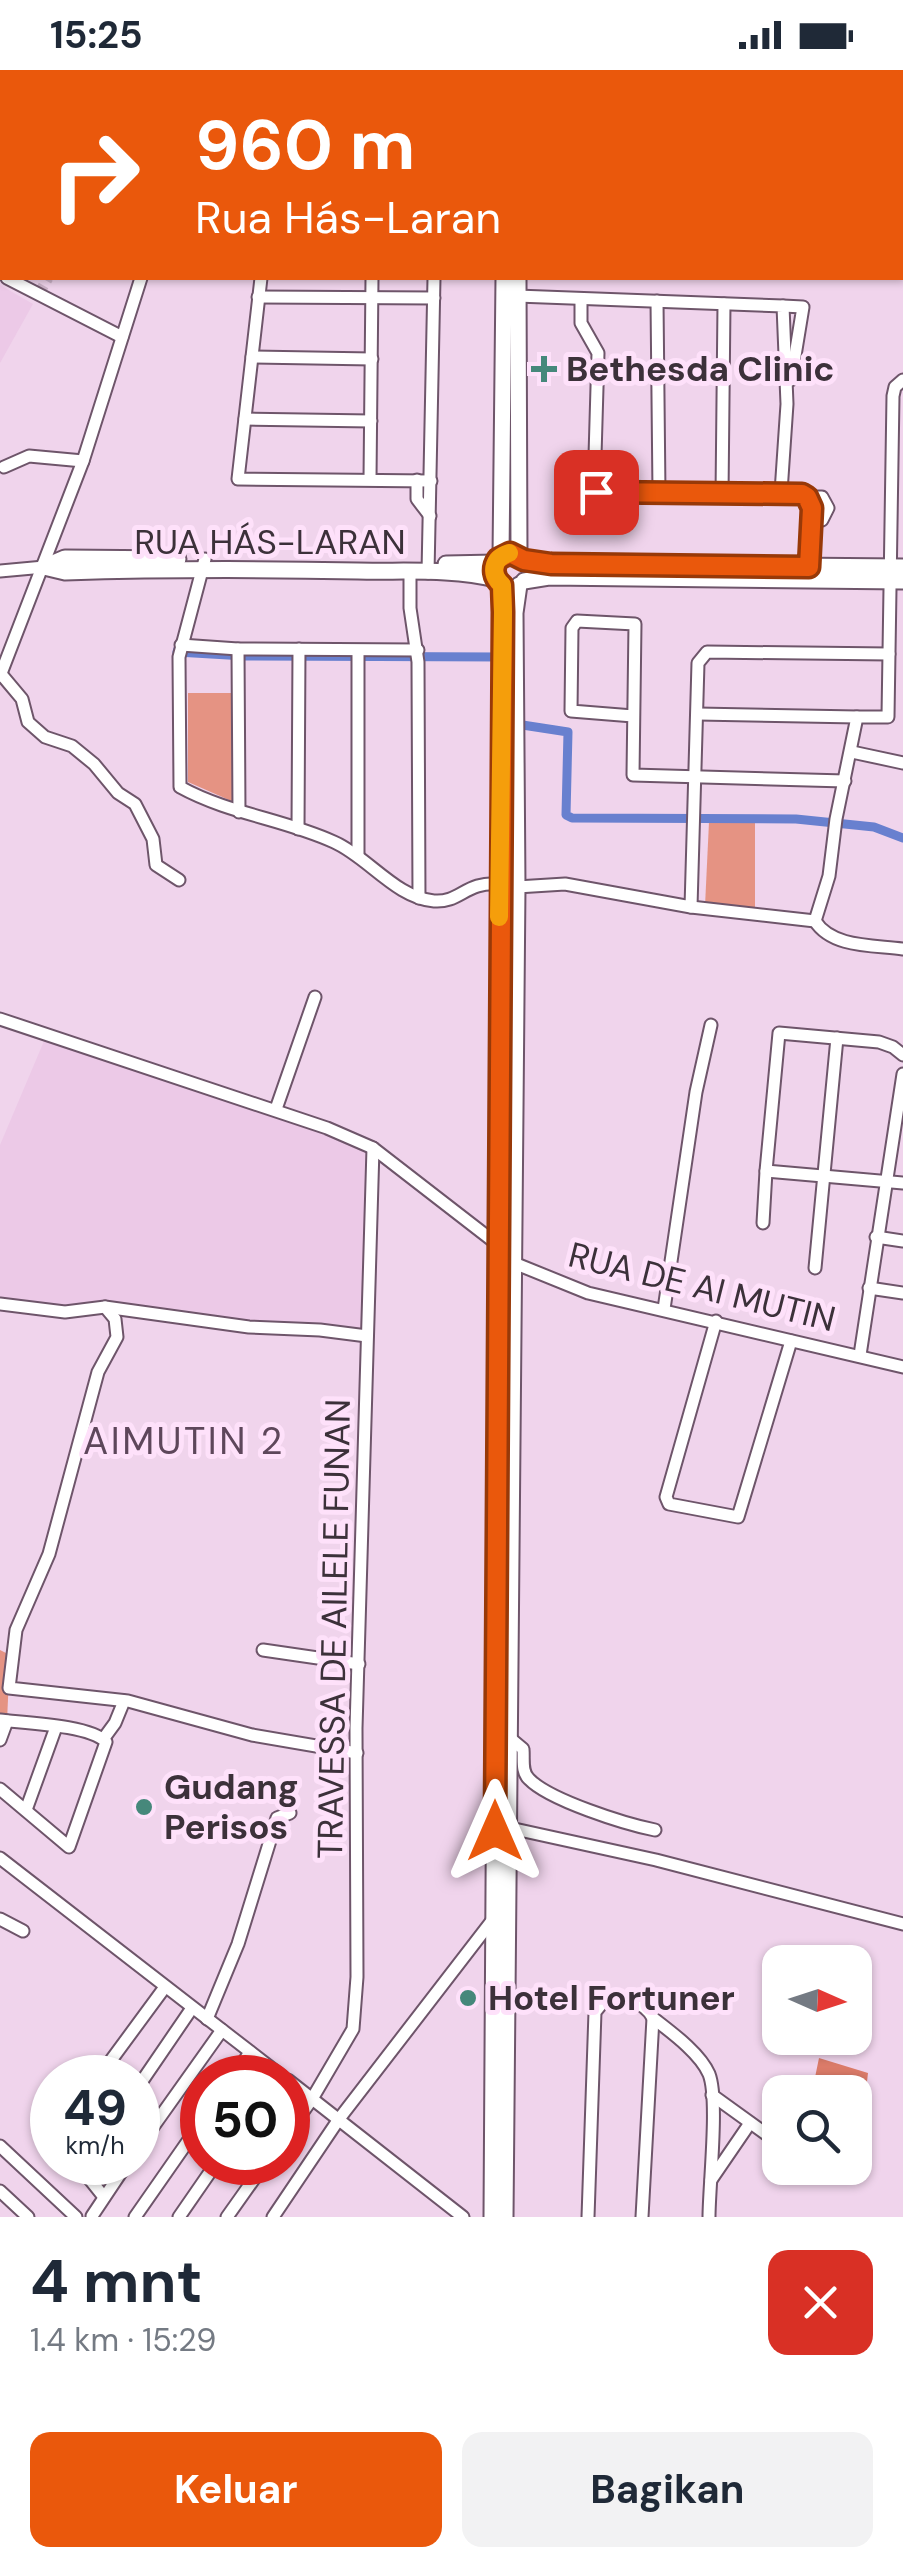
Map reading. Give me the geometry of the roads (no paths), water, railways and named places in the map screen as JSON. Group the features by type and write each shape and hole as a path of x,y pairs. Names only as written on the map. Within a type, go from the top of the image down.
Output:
{"main road":[{"path":"492,2217 499,884 506,575 504,280"},
{"path":"506,575 528,571 522,558 518,280"},
{"name":"RUA HÁS-LARAN","path":"44,567 65,558 410,572 428,568"},
{"name":"RUA HÁS-LARAN","path":"506,575 522,558 551,564 897,574"},
{"name":"RUA HÁS-LARAN","path":"204,563 428,568 550,577 801,571"},
{"path":"506,575 515,613 518,887 506,2217"}],"street":[{"path":"13,280 122,337"},
{"path":"141,280 83,461 1,675 22,699 28,722 44,737 72,746 134,804 153,839 156,865 179,880"},
{"path":"261,280 238,479 431,481"},
{"path":"370,479 372,280"},
{"path":"428,568 434,280"},
{"path":"517,296 802,307 781,492"},
{"path":"258,297 434,298"},
{"path":"581,300 581,323 598,353 593,488 596,492 781,492 807,497 812,520 801,571"},
{"path":"658,301 659,493"},
{"path":"722,494 724,304"},
{"path":"783,306 788,404"},
{"path":"252,357 372,359"},
{"path":"698,714 888,717 896,702 889,654 897,574 894,396 895,387 903,380"},
{"path":"244,419 371,421"},
{"path":"4,467 29,456 83,461"},
{"path":"417,480 417,499 430,516"},
{"path":"204,563 180,651 180,787 203,800 337,843 419,898 436,902 454,899 472,884 499,884"},
{"name":"RUA HÁS-LARAN","path":"0,571 44,567"},
{"path":"410,572 410,608 418,656 419,898"},
{"path":"633,716 571,711 572,628 577,620 635,624 633,775 845,781"},
{"path":"180,651 418,656"},
{"path":"692,907 698,664 707,652 889,654"},
{"path":"238,654 239,812"},
{"path":"298,829 299,655"},
{"path":"358,856 359,656"},
{"path":"857,717 829,876 816,921 822,932 839,940 903,949"},
{"path":"852,752 903,763"},
{"path":"518,887 564,884 692,907 816,921"},
{"path":"276,1109 316,997"},
{"name":"RUA DE AI MUTIN","path":"0,1019 276,1109 372,1148 497,1244 514,1263 588,1293 903,1367"},
{"path":"664,1309 696,1092 711,1025"},
{"path":"763,1224 779,1033 879,1042 903,1055"},
{"path":"815,1268 837,1038"},
{"path":"860,1355 903,1074"},
{"name":"TRAVESSA DE AILELE FUNAN","path":"310,2102 353,2029 358,1977 357,1753 372,1148"},
{"path":"766,1171 903,1183"},
{"path":"876,1237 903,1241"},
{"path":"869,1288 903,1293"},
{"path":"0,1304 65,1312 104,1307 249,1327 368,1336"},
{"path":"104,1307 115,1318 117,1337 98,1372 49,1554 16,1630 8,1683 12,1690 124,1700 252,1734 357,1753"},
{"path":"716,1320 666,1497 670,1504 738,1517 790,1341"},
{"path":"264,1650 359,1664"},
{"path":"0,1790 69,1847 103,1754 104,1738 124,1700"},
{"path":"0,1740 4,1721 104,1738"},
{"path":"26,1810 56,1727"},
{"path":"511,1739 523,1749 524,1770 530,1780 557,1798 655,1830"},
{"path":"207,2019 238,1944 276,1818 290,1813"},
{"path":"510,1828 656,1860 903,1924"},
{"path":"0,1858 254,2055"},
{"path":"273,2217 339,2119 494,1918"},
{"path":"0,1919 23,1931"},
{"path":"115,2055 165,1987"},
{"path":"588,2217 595,2012 603,2002 623,2000 642,2005 708,2073 712,2095 709,2217"},
{"path":"160,2055 192,2008"},
{"path":"642,2217 653,2018"},
{"path":"160,2117 222,2030"},
{"path":"712,2095 762,2131"},
{"path":"312,2099 463,2217"},
{"path":"710,2180 750,2123"},
{"path":"0,2146 76,2217"},
{"path":"135,2217 180,2153"},
{"path":"95,2185 104,2197"},
{"path":"93,2217 112,2185"},
{"path":"179,2217 201,2185"},
{"path":"226,2217 249,2185"},
{"path":"0,2191 28,2217"}],"waterway":[{"path":"178,649 177,652 245,656 501,657"},
{"path":"516,724 568,732 566,815 572,818 796,819 874,827 903,838"}],"tunnel":[{"path":"38,295 47,280"}],"place":[{"name":"Bethesda Clinic","path":"544,369"},
{"name":"Gudang Perisos","path":"144,1807"},
{"name":"Hotel Fortuner","path":"468,1998"}],"district":[{"name":"AIMUTIN 2","path":"184,1441"}]}
